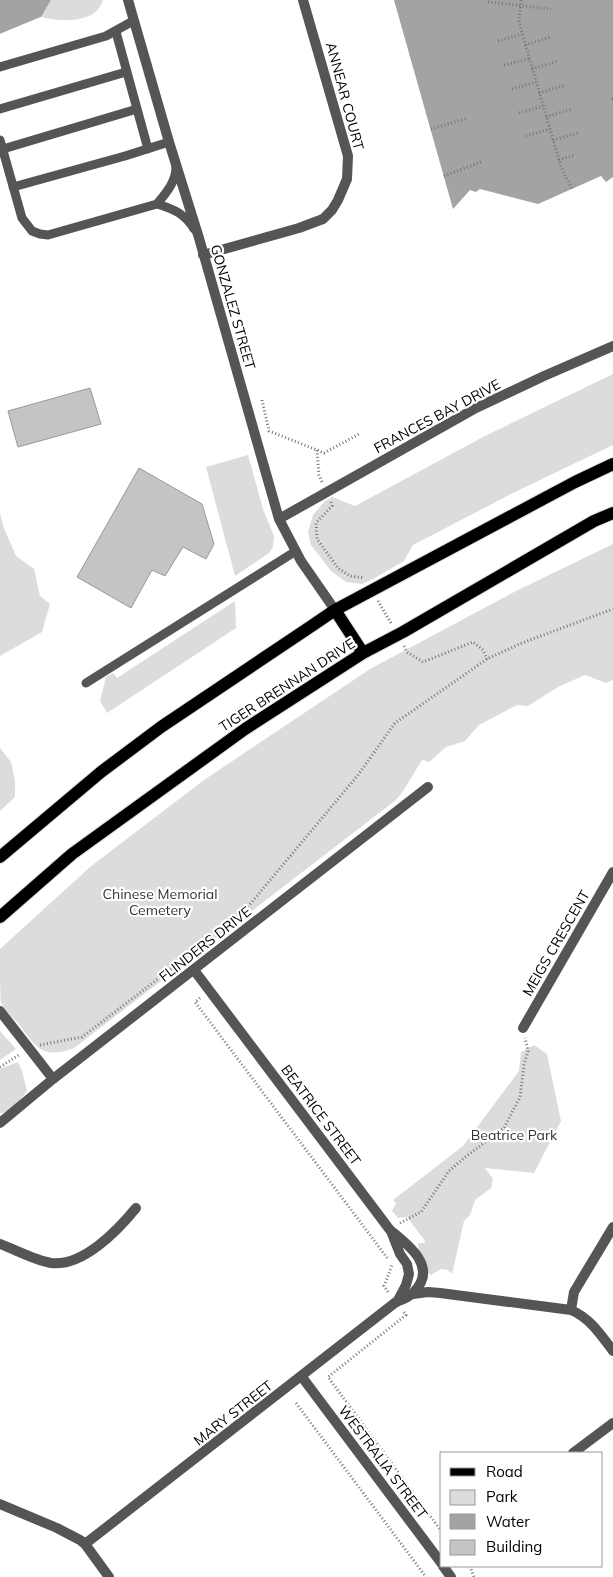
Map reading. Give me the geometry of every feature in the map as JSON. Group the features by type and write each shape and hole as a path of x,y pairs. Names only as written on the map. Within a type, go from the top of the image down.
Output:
{"main road":[{"path":"0,857 101,772 161,727 335,610 575,482 613,464"},
{"name":"TIGER BRENNAN DRIVE","path":"0,917 72,854 245,729 363,653 613,513"},
{"path":"335,610 363,653"}],"street":[{"name":"GONZALEZ STREET","path":"128,0 199,238 279,519 296,551 335,610"},
{"name":"ANNEAR COURT","path":"203,255 299,228 322,219 332,210 347,179 348,156 303,0"},
{"name":"FRANCES BAY DRIVE","path":"279,519 476,408 613,346"},
{"name":"FLINDERS DRIVE","path":"0,1123 428,788"},
{"name":"MEIGS CRESCENT","path":"523,1028 613,872"},
{"name":"BEATRICE STREET","path":"194,970 390,1230 412,1247 421,1262 424,1274 430,1284 440,1293"},
{"path":"0,1011 54,1079"},
{"path":"0,1244 51,1263 71,1261 93,1250 122,1225 136,1208"},
{"path":"572,1310 574,1292 613,1227"},
{"path":"390,1230 400,1254 407,1264 416,1290"},
{"path":"393,1298 406,1285 409,1274"},
{"path":"416,1290 424,1274"},
{"path":"393,1298 416,1290 572,1310 582,1314 588,1320 613,1351"},
{"name":"MARY STREET","path":"85,1544 302,1377 393,1298"},
{"name":"WESTRALIA STREET","path":"302,1377 440,1559"},
{"path":"574,1452 613,1423"},
{"path":"0,1504 73,1536 85,1544 109,1577"}],"lane":[{"path":"0,67 106,36 133,22"},
{"path":"116,32 148,149"},
{"path":"0,109 126,72"},
{"path":"137,109 1,144 22,218 32,231 48,234 157,204 182,214 190,221 199,238"},
{"path":"13,187 169,142"},
{"path":"157,204 171,186 176,175 177,164"},
{"path":"86,683 296,551"}],"path":[{"path":"521,0 519,22 522,34 559,160 572,189"},
{"path":"488,2 551,9"},
{"path":"498,41 522,34"},
{"path":"525,45 551,37"},
{"path":"504,65 530,59"},
{"path":"532,69 558,61"},
{"path":"512,89 536,82"},
{"path":"540,93 566,85"},
{"path":"519,113 543,106"},
{"path":"546,116 572,109"},
{"path":"430,129 468,118"},
{"path":"526,136 550,129"},
{"path":"553,140 578,133"},
{"path":"559,160 575,155"},
{"path":"444,176 481,162"},
{"path":"262,400 269,431 324,453 359,434"},
{"path":"317,450 319,475 326,493"},
{"path":"332,506 316,524 317,539 338,568 350,576 365,578 407,652 423,662 473,642 483,650 487,659"},
{"path":"241,915 358,774 395,724 487,659 613,609"},
{"path":"42,1044 82,1037 187,956"},
{"path":"195,1002 392,1265 384,1286 393,1298"},
{"path":"375,1242 402,1222 421,1212 450,1171 504,1128 520,1097 524,1065 528,1051 523,1028"},
{"path":"0,1067 19,1055"},
{"path":"404,1312 406,1315 328,1377 440,1529"},
{"path":"296,1402 426,1577"}],"green space":[{"path":"51,0 103,0 99,8 86,17 58,20 41,17"},
{"path":"613,374 613,445 515,492 413,545 404,561 362,584 346,582 331,571 311,545 308,532 313,515 325,501 332,497 355,506 485,436"},
{"path":"248,455 263,509 274,536 273,547 269,553 235,576 206,467"},
{"path":"0,513 3,526 16,556 34,569 40,596 50,604 42,632 0,656"},
{"name":"Chinese Memorial Cemetery","path":"613,544 613,680 606,683 585,675 558,687 528,706 517,705 479,725 465,741 446,747 429,762 422,760 396,800 74,1048 54,1053 41,1049 35,1045 6,1011 1,1002 0,949 90,867 204,780 370,669 514,592"},
{"path":"235,601 236,628 107,713 100,701 106,677 113,673 117,678"},
{"path":"0,748 11,762 15,781 15,797 0,811"},
{"path":"0,1031 16,1049 0,1060"},
{"name":"Beatrice Park","path":"534,1045 547,1054 561,1121 534,1173 485,1168 493,1179 491,1188 475,1200 470,1215 464,1221 452,1274 448,1270 441,1269 431,1275 420,1264 418,1243 425,1243 425,1241 407,1217 398,1218 392,1211 396,1203 393,1200 463,1146 519,1071 521,1052"},
{"path":"18,1062 27,1091 10,1112 0,1113 0,1069"}],"water":[{"path":"0,0 51,0 41,17 0,34"},
{"path":"394,0 613,0 613,177 606,182 601,176 538,204 480,189 476,192 470,190 453,209"}],"pier":[{"path":"44,17 0,36 0,34"}],"building":[{"path":"90,388 101,424 18,447 8,411"},
{"path":"139,468 202,504 214,544 206,559 183,547 165,576 152,570 131,608 77,577"}]}
